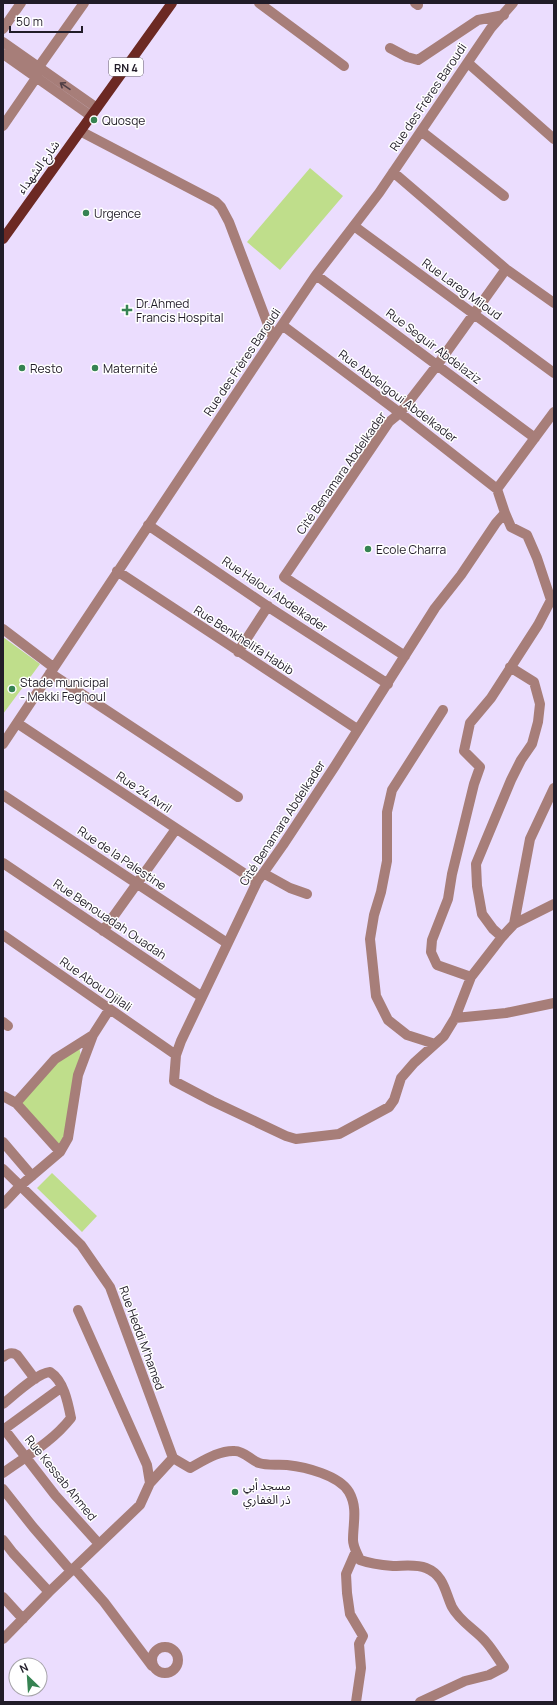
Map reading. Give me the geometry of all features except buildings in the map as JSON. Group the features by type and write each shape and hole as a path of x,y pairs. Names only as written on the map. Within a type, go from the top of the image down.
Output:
{"main road":[{"name":"RN 4","path":"80,131 172,3"},
{"name":"شارع الشهداء","path":"3,239 80,131"}],"street":[{"path":"3,29 21,3"},
{"path":"3,126 84,3"},
{"path":"259,3 344,66"},
{"name":"Rue des Frères Baroudi","path":"3,744 148,524 316,275 393,172 491,28 513,3"},
{"path":"390,48 407,57 418,60 478,20 504,15"},
{"path":"3,42 37,73"},
{"path":"3,54 37,73 94,112"},
{"path":"468,63 554,139"},
{"path":"80,131 216,202 221,207 229,222 273,338"},
{"path":"421,131 504,196"},
{"path":"393,172 506,269 554,303"},
{"name":"Rue Lareg Miloud","path":"354,226 554,373"},
{"name":"Cité Benamara Abdelkader","path":"405,656 284,577 389,422 400,413 438,364 506,269"},
{"name":"Rue Seguir Abdelaziz","path":"316,275 438,364 535,438"},
{"name":"Rue Abdelgoui Abdelkader","path":"282,325 400,413 497,489"},
{"path":"471,977 437,965 431,952 432,940 448,899 452,874 474,784 480,767 464,751 470,723 491,698 538,625 551,600 550,586 527,536 510,527 497,489 554,412"},
{"name":"Cité Benamara Abdelkader","path":"435,1044 414,1063 401,1078 394,1100 388,1107 339,1134 296,1138 286,1136 212,1101 174,1081 176,1055 256,882 335,766 435,608 461,575 496,523 505,513"},
{"name":"Rue Haloui Abdelkader","path":"148,524 268,606 388,684"},
{"name":"Rue Benkhelifa Habib","path":"117,571 357,729"},
{"path":"238,652 268,606"},
{"path":"3,629 51,670 238,797"},
{"path":"502,937 493,929 482,914 477,886 476,864 511,780 521,760 532,744 538,722 540,704 534,682 510,667"},
{"path":"443,710 392,790 387,812 386,861 370,940 376,996 388,1020 407,1035 435,1044 444,1036 455,1018 471,977 502,937 514,924 554,904"},
{"name":"Rue 24 Avril","path":"17,722 256,882"},
{"path":"514,924 530,839 554,788"},
{"name":"Rue de la Palestine","path":"3,794 227,943"},
{"path":"103,931 176,829"},
{"name":"Rue Benouadah Ouadah","path":"3,863 202,997"},
{"path":"263,873 290,888 307,894"},
{"name":"Rue Abou Djilali","path":"3,935 109,1010 176,1055"},
{"path":"455,1018 506,1013 554,1003"},
{"path":"3,1204 20,1186 60,1152 68,1138 78,1075 93,1035 109,1010"},
{"path":"16,1103 55,1059 93,1035"},
{"path":"3,1096 16,1103 60,1152"},
{"path":"3,1142 32,1176"},
{"name":"Rue Heddi M'hamed","path":"3,1169 81,1245 110,1287 173,1458"},
{"path":"78,1310 147,1465 150,1482"},
{"path":"3,1357 10,1353 17,1355 35,1379"},
{"path":"3,1404 35,1379 44,1373 50,1372 62,1387 68,1402 71,1418 60,1432 3,1473"},
{"path":"4,1429 62,1387"},
{"name":"Rue Kessab Ahmed","path":"4,1429 55,1495 99,1544"},
{"path":"3,1639 49,1592 140,1505 150,1482 173,1458 190,1468 220,1453 236,1450 259,1463 287,1465 326,1475 341,1483 349,1492 354,1504 355,1521 353,1540 360,1560 370,1564 417,1566 426,1568 435,1573 445,1587 452,1608 470,1629 485,1641 504,1667 489,1676 465,1681 420,1702"},
{"path":"3,1489 33,1527 72,1570 104,1602 152,1666"},
{"path":"4,1543 49,1592"},
{"path":"356,1551 346,1574 350,1614 363,1636 359,1644 361,1668 356,1702"},
{"path":"3,1597 23,1619"}],"green space":[{"path":"310,168 343,196 280,270 247,242"},
{"name":"Stade municipal - Mekki Feghoul","path":"3,637 40,664 3,714"},
{"path":"79,1047 81,1056 65,1133 60,1145 19,1102 58,1061"},
{"path":"52,1173 97,1216 82,1232 37,1188"}],"place":[{"name":"Quosqe","path":"94,120"},
{"name":"Urgence","path":"86,213"},
{"name":"Dr.Ahmed Francis Hospital","path":"127,310"},
{"name":"Resto","path":"22,368"},
{"name":"Maternité","path":"95,368"},
{"name":"Ecole Charra","path":"368,549"},
{"name":"Stade municipal - Mekki Feghoul","path":"12,689"},
{"name":"مسجد أبي ذر الغفاري","path":"235,1492"}]}
